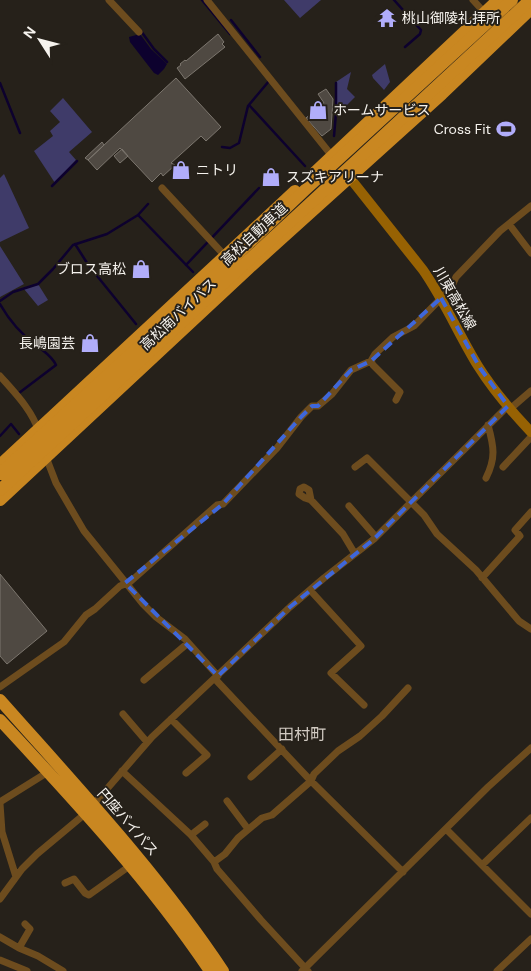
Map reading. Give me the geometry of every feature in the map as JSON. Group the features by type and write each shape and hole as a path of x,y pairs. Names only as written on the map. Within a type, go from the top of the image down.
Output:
{"highway":[{"name":"高松南バイパス","path":"0,465 498,0"},
{"name":"高松自動車道","path":"0,474 512,0"},
{"name":"高松自動車道","path":"0,490 530,0"},
{"name":"高松南バイパス","path":"0,500 241,276 442,94 531,9"},
{"path":"332,156 355,143 465,41"},
{"path":"349,178 365,154 475,53"},
{"name":"円座バイパス","path":"0,700 90,809 187,936 210,971"},
{"name":"円座バイパス","path":"0,720 48,772 90,809 165,889 196,930 223,971"}],"main road":[{"name":"川東高松線","path":"332,156 423,270 480,368 509,407 531,432"}],"street":[{"path":"110,0 139,32"},
{"path":"208,0 332,156"},
{"path":"473,0 484,12"},
{"path":"162,188 225,256"},
{"path":"0,687 64,642 86,615 95,610 120,586 130,582 217,505 223,504 277,448 301,416 312,406 318,406 332,394 351,370 371,361 375,354 393,337 414,326 451,288 456,277 500,231 531,206"},
{"path":"509,224 531,253"},
{"path":"371,361 400,392 396,400"},
{"path":"0,376 26,407 35,422 56,483 84,531 125,583 156,617 172,628 188,643 282,750 402,872"},
{"path":"0,899 16,877 37,854 90,809 147,742 310,590 376,537 488,426 531,390"},
{"path":"486,478 492,466 494,447 488,426"},
{"path":"502,467 531,437"},
{"path":"355,467 367,458 424,515 437,534 476,570 519,621 531,629"},
{"path":"311,500 343,534 356,554"},
{"path":"348,506 376,537"},
{"path":"482,578 520,536 515,530 531,512"},
{"path":"310,590 361,646 331,673 364,705"},
{"path":"144,680 188,643"},
{"path":"214,862 225,854 238,838 262,818 272,815 311,781 314,774 338,751 360,736 408,688"},
{"path":"123,714 147,742"},
{"path":"171,719 207,755 186,773"},
{"path":"122,771 192,835 214,862 217,869 305,970 488,787 531,748"},
{"path":"251,778 282,750"},
{"path":"16,877 2,832 0,803 48,772"},
{"path":"227,801 248,830"},
{"path":"482,865 531,818"},
{"path":"192,835 205,824"},
{"path":"446,829 531,914"},
{"path":"65,883 74,879 85,893 89,894 131,865"},
{"path":"19,948 30,929 25,924"},
{"path":"0,937 63,971"},
{"path":"497,971 531,939"},
{"path":"0,960 27,971"}],"highlighted area":[{"path":"441,298 480,368 508,406 374,539 290,607 218,676 125,583 223,504 312,406 318,406 351,370 371,361"}],"shaded area":[{"path":"284,0 321,0 300,18"},
{"path":"140,34 151,49 167,64 158,75 154,73 130,42 129,37"},
{"path":"385,64 390,82 384,90 372,75"},
{"path":"351,72 347,89 355,97 337,115 336,82"},
{"path":"63,98 92,132 69,152 76,160 55,183 34,151 53,136 50,131 60,122 50,111"},
{"path":"4,174 29,228 0,242 0,178"},
{"path":"0,246 24,284 0,297"},
{"path":"38,284 48,300 38,306 24,289"}],"building":[{"path":"218,34 225,47 185,79 177,68"},
{"path":"176,78 221,127 206,141 201,136 171,163 175,165 163,176 161,173 152,182 120,148 97,170 88,160"},
{"path":"326,89 333,99 331,129 322,136 306,118 324,103 318,94"},
{"path":"102,142 104,145 88,160 85,158"},
{"path":"122,149 128,156 120,163 114,156"},
{"path":"0,574 47,631 7,664 0,656"}],"waterway":[{"path":"202,0 230,34"},
{"path":"394,0 421,30 420,34 405,47"},
{"path":"231,20 260,57"},
{"path":"141,31 154,49 167,62"},
{"path":"222,147 230,148 239,143 248,106 269,81"},
{"path":"0,83 20,133"},
{"path":"334,136 336,83"},
{"path":"249,105 305,166"},
{"path":"52,186 77,161"},
{"path":"186,265 259,188"},
{"path":"0,301 13,292 38,284 73,245 107,234 138,215 148,204"},
{"path":"138,215 193,272"},
{"path":"75,244 89,266 136,324"},
{"path":"0,304 7,316 25,336 50,356 56,365 19,393"},
{"path":"0,436 11,424 19,434"}],"place":[{"name":"桃山御陵礼拝所","path":"387,18"},
{"name":"ホームサービス","path":"318,110"},
{"name":"Cross Fit","path":"506,129"},
{"name":"ニトリ","path":"181,170"},
{"name":"スズキアリーナ","path":"271,177"},
{"name":"ブロス高松","path":"141,269"},
{"name":"長嶋園芸","path":"90,343"}],"district":[{"name":"田村町","path":"302,734"}]}
